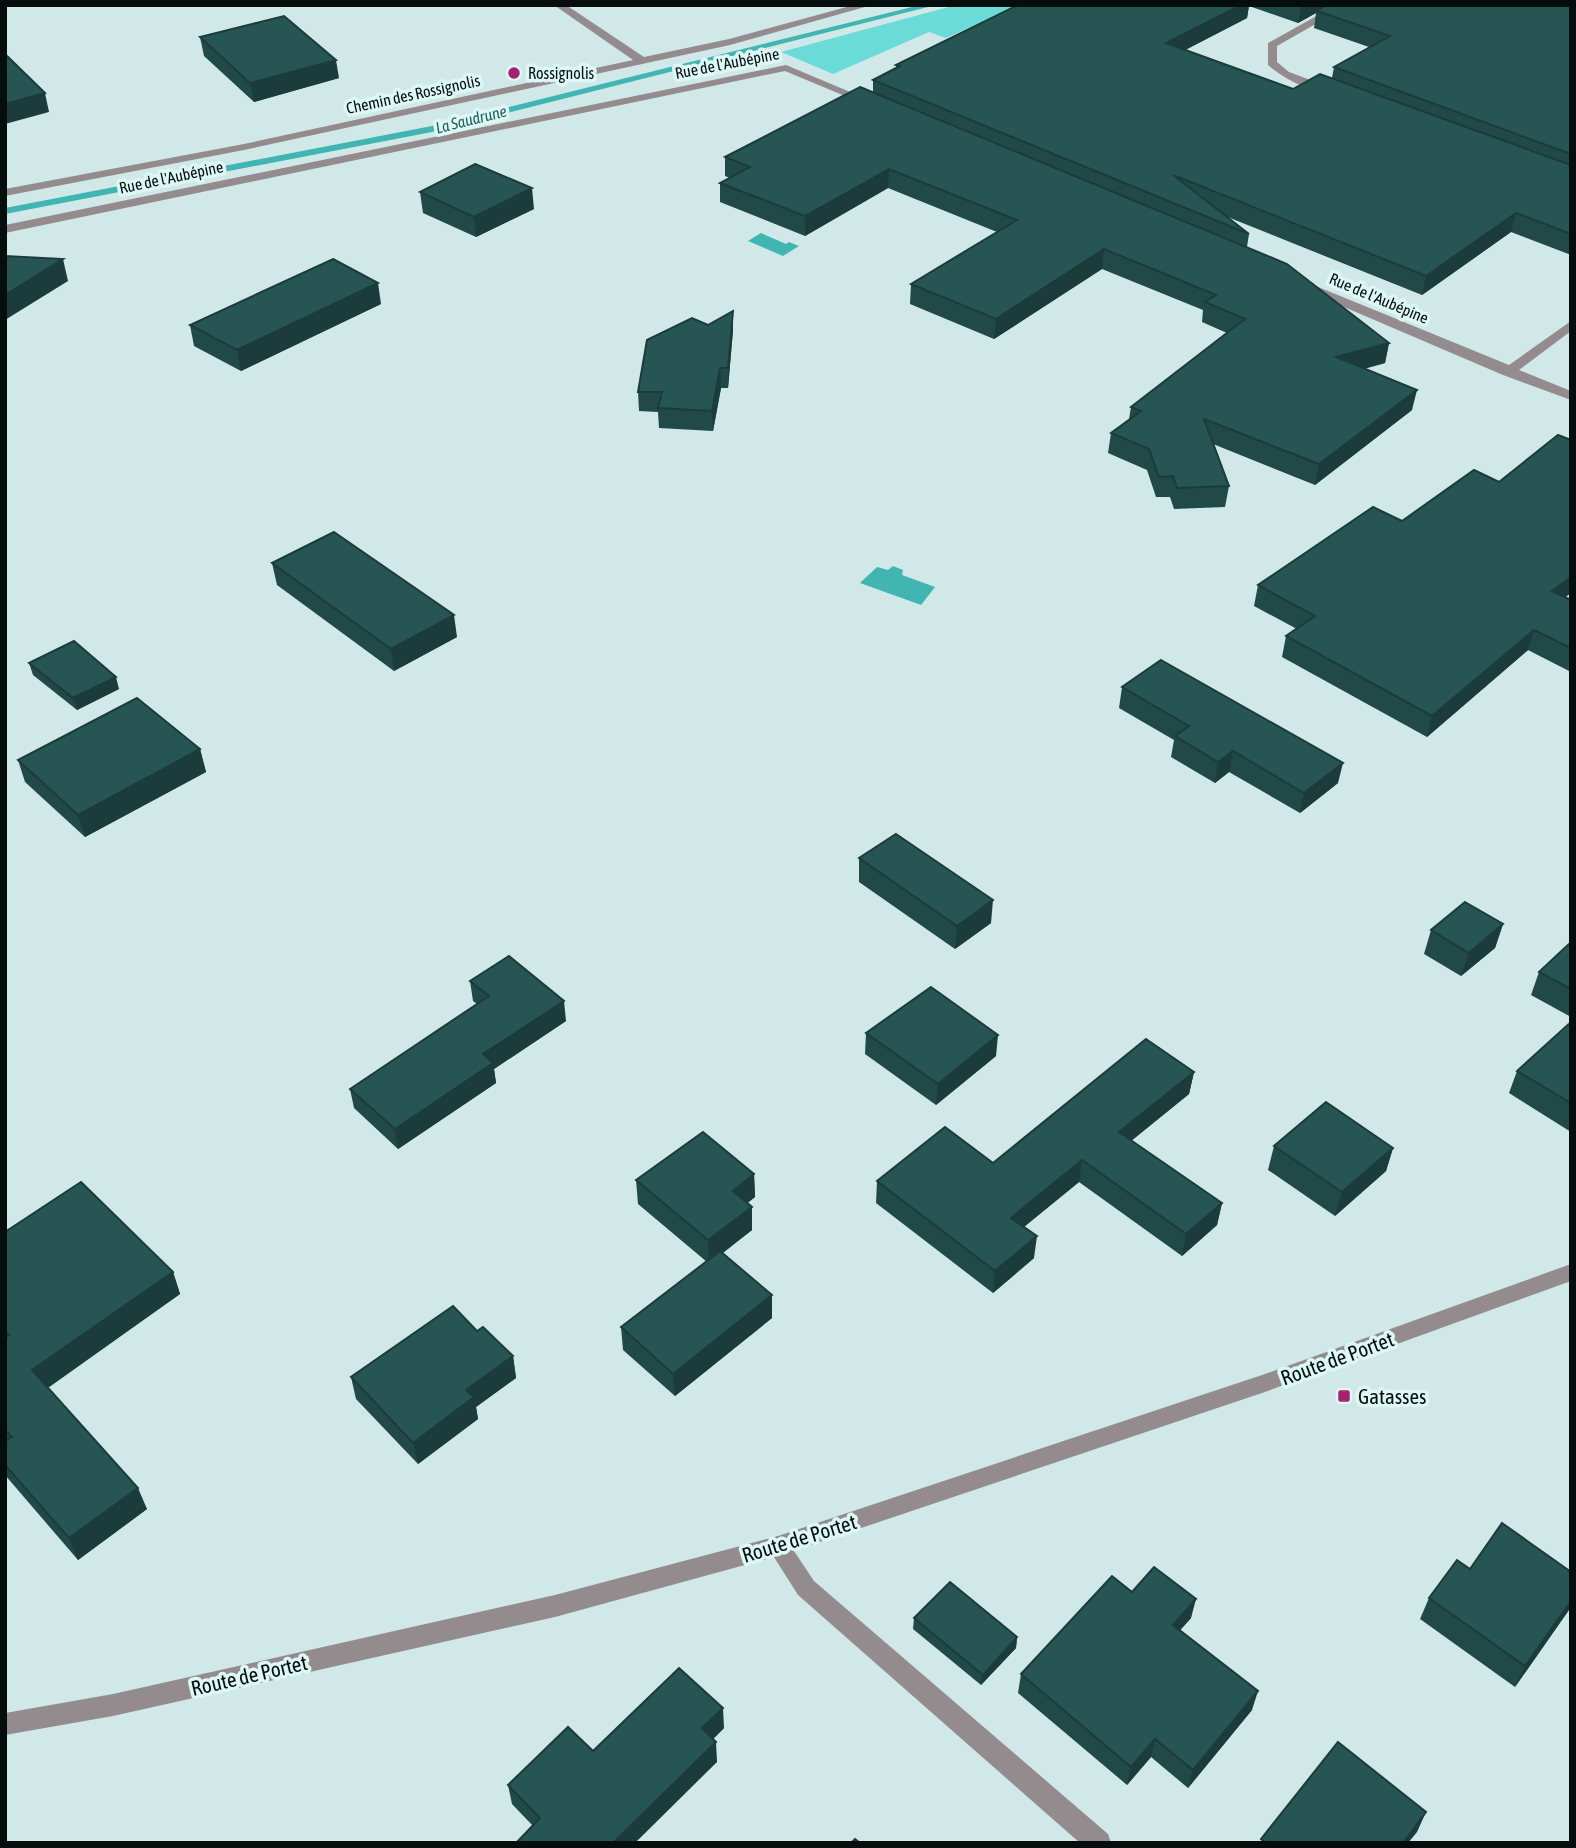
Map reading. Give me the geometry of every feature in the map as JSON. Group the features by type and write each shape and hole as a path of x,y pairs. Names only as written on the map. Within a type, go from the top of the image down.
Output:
{"street":[{"path":"559,5 642,61"},
{"name":"Chemin des Rossignolis","path":"5,193 244,147 730,42 867,5"},
{"path":"1338,94 1285,74 1272,63 1272,45 1344,5"},
{"name":"Rue de l'Aubépine","path":"5,229 786,68 875,105"},
{"name":"Rue de l'Aubépine","path":"1294,281 1571,396"},
{"path":"1508,372 1571,325"},
{"name":"Route de Portet","path":"5,1724 113,1705 541,1609 778,1546 1262,1384 1571,1272"},
{"path":"778,1546 806,1588 1098,1843"}],"shaded area":[{"path":"956,5 1019,5 946,38 929,32 833,74 781,52"},
{"path":"761,233 786,244 789,242 799,246 783,256 748,241"},
{"path":"893,566 903,570 902,575 935,587 921,605 860,583 877,567 888,570"}],"building":[{"path":"1018,5 1241,5 1166,43 1293,89 1320,74 1571,165 1571,234 1516,213 1426,276 1173,175 1249,234 873,80 900,66 896,65"},
{"path":"1326,5 1571,5 1571,154 1334,67 1390,36 1317,11"},
{"path":"284,16 336,60 250,83 200,37"},
{"path":"5,54 45,93 5,104"},
{"path":"860,87 1287,264 1389,343 1336,357 1417,390 1319,464 1204,419 1229,486 1177,488 1173,476 1159,477 1149,449 1111,433 1141,411 1131,407 1245,319 1205,302 1216,295 1104,249 996,319 911,284 1017,220 889,169 805,216 720,183 750,167 725,157"},
{"path":"475,164 532,188 474,217 420,192"},
{"path":"5,256 63,259 5,295"},
{"path":"333,259 378,283 237,350 190,325"},
{"path":"733,311 728,368 720,368 712,411 658,408 662,392 638,392 647,340 692,318 708,325"},
{"path":"1558,435 1571,440 1571,577 1552,591 1571,600 1571,648 1534,630 1432,716 1286,636 1315,616 1258,585 1373,507 1402,521 1474,470 1499,482"},
{"path":"334,532 454,615 391,649 272,563"},
{"path":"74,641 116,677 73,698 29,663"},
{"path":"1161,660 1343,763 1304,793 1233,751 1218,762 1175,736 1189,726 1122,687"},
{"path":"137,698 200,749 78,815 18,760"},
{"path":"896,834 993,900 957,926 859,858"},
{"path":"1465,902 1503,924 1469,953 1431,930"},
{"path":"1571,942 1571,989 1539,972"},
{"path":"509,956 564,1001 483,1054 493,1063 395,1129 350,1089 489,996 470,981"},
{"path":"931,987 998,1035 938,1084 866,1033"},
{"path":"1571,1022 1571,1103 1517,1071"},
{"path":"1146,1039 1194,1072 1119,1132 1222,1203 1186,1234 1082,1160 1011,1218 1037,1236 995,1271 877,1181 945,1127 993,1163"},
{"path":"1326,1102 1393,1148 1342,1192 1274,1146"},
{"path":"703,1132 754,1174 733,1191 752,1207 708,1240 636,1180"},
{"path":"81,1182 173,1272 32,1370 138,1488 69,1538 5,1465 5,1441 12,1437 5,1430 5,1338 9,1335 5,1331 5,1232"},
{"path":"720,1251 772,1295 673,1374 621,1327"},
{"path":"453,1306 477,1331 483,1327 513,1356 466,1390 474,1397 413,1443 351,1377"},
{"path":"1502,1523 1571,1572 1571,1601 1525,1666 1429,1598 1457,1560 1470,1569"},
{"path":"1154,1567 1196,1599 1173,1625 1258,1691 1193,1770 1155,1739 1131,1767 1021,1674 1112,1576 1132,1592"},
{"path":"950,1582 1017,1637 983,1675 914,1618"},
{"path":"679,1668 723,1708 702,1728 716,1742 613,1843 516,1843 540,1818 508,1785 568,1727 593,1751"},
{"path":"1338,1742 1426,1812 1403,1843 1266,1843 1261,1839"}],"waterway":[{"name":"La Saudrune","path":"5,211 432,129 932,5"}],"place":[{"name":"Rossignolis","path":"514,73"},
{"name":"Gatasses","path":"1344,1396"}]}
